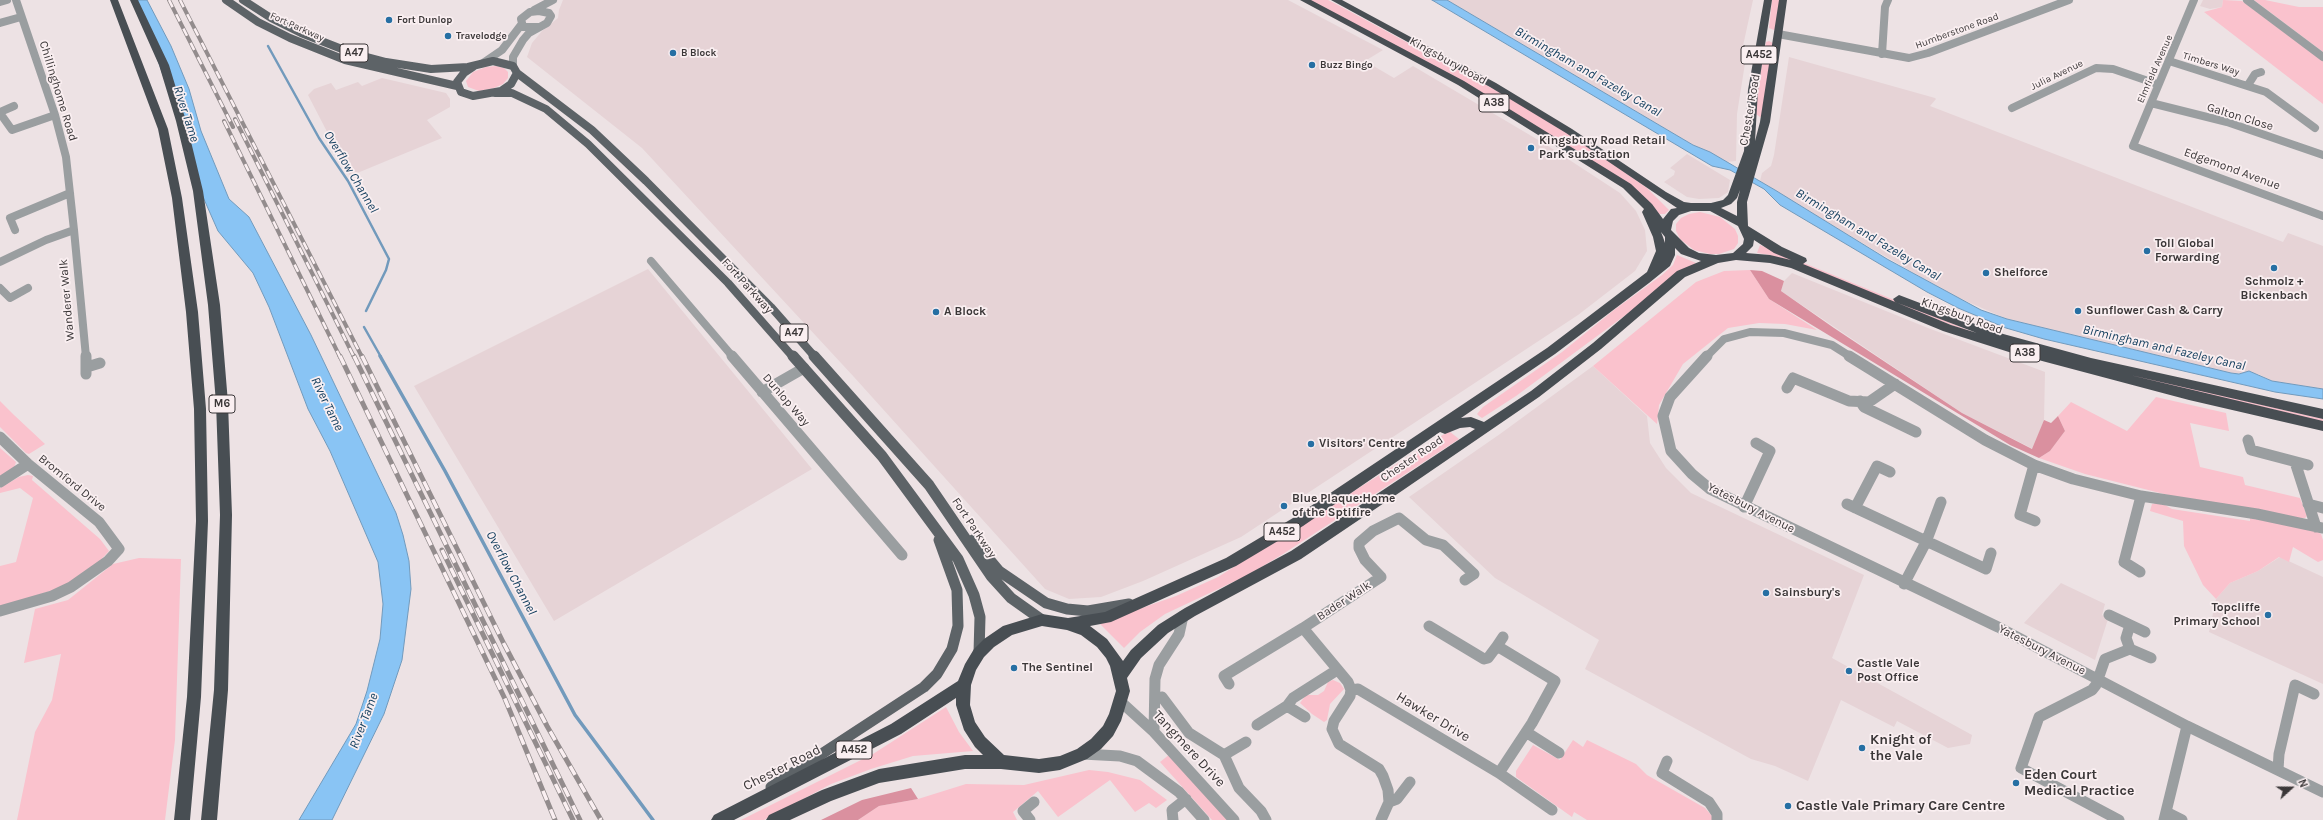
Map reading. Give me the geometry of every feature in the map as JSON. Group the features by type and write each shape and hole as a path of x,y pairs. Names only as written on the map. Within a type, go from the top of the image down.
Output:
{"highway":[{"name":"M6","path":"114,0 162,129 177,198 192,312 200,409 202,521 194,697 182,820"},
{"name":"M6","path":"134,0 164,65 181,121 198,192 214,305 222,403 226,515 221,690 209,820"},
{"name":"Kingsbury Road","path":"1304,0 1461,83 1627,186 1637,194 1668,233"},
{"name":"Kingsbury Road","path":"1335,0 1493,85 1575,135 1662,194 1681,205 1691,207"},
{"name":"Chester Road","path":"1746,172 1750,144 1753,90 1768,0"},
{"name":"Chester Road","path":"1712,208 1727,202 1742,183 1765,122 1783,0"},
{"path":"1762,31 1778,34"},
{"name":"Chester Road","path":"1742,183 1744,226"},
{"path":"1637,194 1658,237 1661,251 1658,262 1645,280"},
{"name":"A38","path":"1736,256 1716,259 1697,257 1685,251 1668,233 1668,220 1675,212 1691,207 1712,208 1744,226"},
{"name":"Kingsbury Road","path":"1744,226 1778,250 1804,262 1992,335 2090,362 2323,414"},
{"path":"1736,256 1748,246 1749,239 1744,226"},
{"name":"Chester Road","path":"1068,624 1106,618 1149,600 1231,562 1298,522 1551,351 1645,280 1666,263 1670,255 1668,233"},
{"name":"Kingsbury Road","path":"1736,256 1745,255 1786,263 1947,328 2012,349 2182,393 2323,426"},
{"name":"Chester Road","path":"1120,676 1136,654 1150,640 1183,616 1296,555 1486,428 1597,346 1681,274 1716,259"},
{"path":"1658,294 1697,273 1724,265 1786,263"},
{"name":"A452","path":"1392,459 1417,448 1444,429 1459,423 1471,422 1486,428"},
{"path":"1042,620 1068,624 1086,631 1102,643 1117,664 1123,691 1116,716 1108,731 1096,744 1082,754 1060,763 1039,766 1001,762 980,742 969,725 963,705 964,685 970,668 979,653 989,643 1008,630 1042,620"},
{"name":"Chester Road","path":"719,820 896,729 964,685"},
{"name":"A452","path":"774,820 827,795 879,776 965,762 1001,762"}],"main road":[{"name":"Fort Parkway","path":"226,0 258,22 290,38 345,60 457,86 461,92 473,96 508,92 535,103 568,125 728,283 882,456 927,514 958,558 974,594 980,617 979,653"},
{"name":"Fort Parkway","path":"244,0 271,18 301,33 352,53 386,62 431,69 503,62 515,70 592,130 646,181 771,307 929,485 991,576 1011,598 1042,620"},
{"path":"457,86 460,77 480,64"},
{"name":"Fort Parkway","path":"495,93 511,84 515,70"},
{"path":"929,485 999,571 1046,603 1067,609 1088,611 1149,600"},
{"path":"740,808 924,687 937,674 952,649 958,626 957,590 946,554 927,514"}],"street":[{"path":"0,2 7,0"},
{"name":"Chillinghome Road","path":"16,0 56,115 66,157 74,230"},
{"path":"480,64 505,47 521,25 520,22 523,16 554,0"},
{"path":"515,70 513,57 529,33 547,23 551,16 554,0"},
{"path":"1882,54 1885,6 1888,0"},
{"path":"2051,0 2059,4"},
{"name":"Humberstone Road","path":"1778,34 1905,58 1915,57 2068,0"},
{"name":"Elmfield Avenue","path":"2133,146 2151,103 2157,84 2169,61 2194,0"},
{"path":"2247,0 2323,57"},
{"path":"533,12 545,11 551,16"},
{"path":"0,23 22,17"},
{"path":"521,25 530,28 538,27"},
{"name":"Timbers Way","path":"2169,61 2248,85 2275,97 2315,128"},
{"name":"Julia Avenue","path":"2012,108 2100,67 2113,69 2157,84"},
{"name":"Timbers Way","path":"2248,85 2255,74 2261,72"},
{"name":"Galton Close","path":"2151,103 2169,109 2227,122 2323,155"},
{"path":"14,106 0,112 16,138"},
{"path":"12,130 56,115"},
{"name":"Edgemond Avenue","path":"2133,146 2323,216"},
{"path":"15,230 10,218 70,193"},
{"path":"0,262 46,240 74,230"},
{"name":"Wanderer Walk","path":"74,230 86,370 100,363"},
{"name":"Dunlop Way","path":"651,261 902,555"},
{"path":"0,288 10,298 28,288"},
{"name":"Yatesbury Avenue","path":"2320,528 2257,514 2141,496 2073,479 2034,465 1985,440 1843,351 1821,342 1784,333 1750,332 1724,339 1703,359 1670,396 1662,420 1672,451 1680,462 1710,489 1744,507 1840,551 1904,584 1998,627 2188,726 2323,792"},
{"path":"762,392 804,368"},
{"path":"1787,388 1793,378 1849,401 1869,402 1895,384"},
{"path":"1860,401 1864,407 1916,432"},
{"name":"Bromford Drive","path":"0,437 28,464 99,522 119,547 117,553 71,587 58,593 0,611"},
{"path":"2248,440 2251,450 2308,465"},
{"path":"1744,507 1770,451 1756,444"},
{"path":"2295,462 2308,504 2320,528"},
{"path":"0,482 28,464"},
{"path":"2034,465 2020,515 2035,522"},
{"path":"1890,472 1876,466 1851,506 1986,569 1991,553"},
{"path":"2140,572 2124,562 2141,496"},
{"path":"1904,584 1926,542 1941,502"},
{"path":"2308,504 2323,508"},
{"name":"Bader Walk","path":"1229,684 1224,676 1303,628 1381,577 1365,560 1359,548 1359,543 1373,531 1400,518 1426,540 1443,545 1474,574 1465,580"},
{"path":"2109,615 2145,632"},
{"path":"1154,732 1155,679 1159,665 1179,634 1183,616"},
{"path":"2130,625 2126,638 2130,648 2151,658"},
{"path":"1429,626 1484,659 1488,658 1500,641 1555,681 1526,732 1499,774"},
{"name":"Bader Walk","path":"1303,628 1339,672"},
{"path":"2119,820 2021,768 2039,717 2092,690 2098,679 2105,659 2130,648"},
{"path":"1257,725 1287,706 1293,698 1339,672 1351,690 1350,696 1334,721 1332,729 1339,744 1378,769 1388,790 1388,802 1381,820"},
{"path":"2278,770 2279,754 2295,685 2314,694"},
{"name":"Hawker Drive","path":"1351,690 1358,689 1499,774 1552,810"},
{"path":"1162,697 1189,733 1224,755 1239,788 1261,811 1266,820"},
{"name":"Tangmere Drive","path":"1120,701 1154,732 1234,820"},
{"path":"1287,706 1305,717"},
{"path":"2182,820 2165,816 2188,726"},
{"path":"1526,732 1559,753"},
{"path":"1224,755 1246,742"},
{"path":"1082,754 1120,756 1137,760 1186,799 1204,820"},
{"path":"1667,761 1662,773 1709,802 1717,814 1717,820"},
{"path":"1388,802 1397,800 1410,782"},
{"path":"1173,820 1172,810 1186,799"},
{"path":"1030,820 1023,810 1034,802"}],"shaded area":[{"path":"563,0 1288,0 1383,50 1365,61 1394,78 1413,66 1545,144 1620,193 1636,211 1645,230 1647,251 1635,271 1578,315 1241,537 1143,581 1101,597 1069,599 1045,589 854,377 642,148 527,57 532,43 542,31 558,18"},
{"path":"1309,0 1328,0 1506,96 1583,143 1647,188 1669,210 1665,214 1659,214 1634,189 1471,86"},
{"path":"1447,0 1753,0 1741,55 1746,57 1737,114 1736,161 1726,162 1693,145"},
{"path":"1772,0 1780,0 1776,29 1774,30 1769,28"},
{"path":"2203,0 2223,0 2222,7 2210,9 2200,6"},
{"path":"2223,0 2242,1 2323,61 2323,104 2204,12 2222,7"},
{"path":"2254,0 2265,0 2299,7 2323,7 2323,52"},
{"path":"1769,41 1773,43 1763,116 1760,117 1756,114 1757,95 1766,42"},
{"path":"1789,57 1935,98 1936,99 1930,106 2283,242 2288,233 2323,246 2323,389 2272,381 2258,374 2231,373 2007,319 1950,294 1814,215 1760,181 1762,173 1771,166 1774,155"},
{"path":"496,66 504,68 508,72 508,78 503,84 494,88 479,91 468,87 466,81 473,72 486,67"},
{"path":"382,78 446,93 450,99 450,107 427,120 442,138 350,176 308,95 314,89 331,83 336,90 358,82 362,86"},
{"path":"1687,154 1730,180 1728,192 1719,198 1699,199 1687,197 1664,182 1674,175 1675,171 1670,168"},
{"path":"1700,212 1720,217 1735,229 1738,236 1738,243 1734,249 1719,254 1710,254 1694,250 1680,239 1676,231 1676,224 1681,218 1689,214"},
{"path":"1760,245 1980,335 2087,364 2323,419 2323,423 1995,342 1770,255 1757,253"},
{"path":"1677,255 1696,263 1516,396 1482,418 1477,414 1483,407 1562,352 1614,310 1662,275 1673,265"},
{"path":"648,269 812,469 554,621 414,386"},
{"path":"1750,270 1769,299 1817,330 1785,324 1759,323 1728,328 1683,364 1659,405 1657,424 1593,366 1696,282 1724,271"},
{"path":"1750,270 1762,271 1784,281 1781,291 1834,328 1962,413 2032,449 2044,420 2051,423 2058,416 2065,431 2050,451 2039,458 2010,445 1769,299"},
{"path":"1792,273 1928,328 2045,372 2044,420 2033,449 1962,413 1781,291 1784,281"},
{"path":"1593,366 1647,416 1650,443 1666,468 1691,493 1864,575 1832,658 1972,735 1970,744 1948,748 1897,721 1894,727 1841,700 1808,781 1775,766 1751,759 1585,669 1599,640 1495,578 1409,497 1500,434"},
{"path":"2156,397 2226,413 2229,431 2190,423 2200,467 2243,477 2245,485 2300,498 2307,516 2305,518 2296,518 2176,497 2085,474 2039,458 2050,451 2065,431 2058,416 2071,402 2127,431"},
{"path":"0,401 45,444 29,454 26,453 0,427"},
{"path":"1449,431 1459,439 1283,554 1248,575 1165,614 1140,632 1124,648 1099,623 1176,596 1218,577"},
{"path":"0,448 16,462 14,468 0,477"},
{"path":"28,475 33,476 32,480 100,539 109,551 96,565 66,586 0,607 0,566 16,562 33,498 20,488 0,493 0,488 19,477"},
{"path":"2157,503 2172,509 2250,521 2250,518 2315,530 2321,534 2323,540 2323,560 2318,562 2293,547 2289,562 2279,557 2258,571 2230,583 2216,599 2203,585 2184,546 2183,521 2150,511 2152,504"},
{"name":"Topcliffe Primary School","path":"2280,557 2323,577 2323,684 2209,632 2216,599 2230,583 2258,571"},
{"path":"139,558 181,559 175,740 165,820 17,820 35,732 52,700 61,654 24,663 35,609 68,600 113,564"},
{"path":"2061,583 2105,604 2102,615 2108,619 2095,660 2024,623"},
{"path":"1333,680 1340,683 1344,689 1330,704 1327,720 1324,722 1300,703 1306,695 1318,695 1324,691 1328,682"},
{"path":"946,707 959,732 973,751 913,756 871,769 831,784 764,820 741,820 873,754"},
{"path":"1573,740 1583,747 1587,740 1636,764 1647,775 1705,808 1712,816 1713,820 1587,820 1574,812 1572,817 1516,777 1516,771 1533,745 1560,760"},
{"path":"1170,754 1229,820 1212,820 1160,762"},
{"path":"1089,770 1108,772 1140,780 1167,800 1156,808 1149,803 1135,812 1110,780 1058,817 1038,791 1013,812 1017,820 858,820 879,806 918,799 966,784 1024,785"},
{"path":"911,788 918,799 879,806 858,820 821,820 862,800"}],"water":[{"name":"River Tame","path":"137,0 147,0 171,46 189,89 201,131 229,199 249,217 311,335 396,513 403,535 409,561 411,589 402,660 384,714 332,820 299,820 356,724 367,691 380,639 383,604 378,562 330,451 308,409 269,307 253,273 218,231 192,172 170,95"},
{"path":"1432,0 1447,0 1693,145 1710,152 1775,190 1887,259 1981,310 2007,319 2231,373 2239,374 2249,371 2272,381 2323,389 2323,399 2275,392 2044,339 2006,328 1958,308 1927,292 1780,205 1764,189 1730,170 1712,166"}],"waterway":[{"name":"Overflow Channel","path":"268,46 319,138 348,181 389,259 386,270 366,311"},
{"name":"Overflow Channel","path":"364,327 381,357"},
{"name":"Overflow Channel","path":"380,356 445,471 575,715 653,820"}],"railway":[{"path":"169,0 233,127"},
{"path":"180,0 362,357"},
{"path":"235,119 354,357"},
{"path":"224,121 340,357"},
{"path":"340,356 505,699 555,820"},
{"path":"354,356 580,820"},
{"path":"362,356 504,644 547,726 601,820"},
{"path":"442,550 573,820"}],"place":[{"name":"Fort Dunlop","path":"389,20"},
{"name":"Travelodge","path":"448,36"},
{"name":"B Block","path":"673,53"},
{"name":"Buzz Bingo","path":"1312,65"},
{"name":"Kingsbury Road Retail Park substation","path":"1531,148"},
{"name":"Toll Global Forwarding","path":"2147,251"},
{"name":"Schmolz + Bickenbach","path":"2274,268"},
{"name":"Shelforce","path":"1986,273"},
{"name":"Sunflower Cash & Carry","path":"2078,311"},
{"name":"A Block","path":"936,312"},
{"name":"Visitors' Centre","path":"1311,444"},
{"name":"Blue Plaque:Home of the Sptifire","path":"1284,506"},
{"name":"Sainsbury's","path":"1766,593"},
{"name":"Topcliffe Primary School","path":"2268,615"},
{"name":"The Sentinel","path":"1014,668"},
{"name":"Castle Vale Post Office","path":"1849,671"},
{"name":"Knight of the Vale","path":"1862,748"},
{"name":"Eden Court Medical Practice","path":"2016,783"},
{"name":"Castle Vale Primary Care Centre","path":"1788,806"}],"water label":[{"name":"Birmingham and Fazeley Canal","path":"1588,72"},
{"name":"Birmingham and Fazeley Canal","path":"1868,235"},
{"name":"Birmingham and Fazeley Canal","path":"2164,348"}]}
